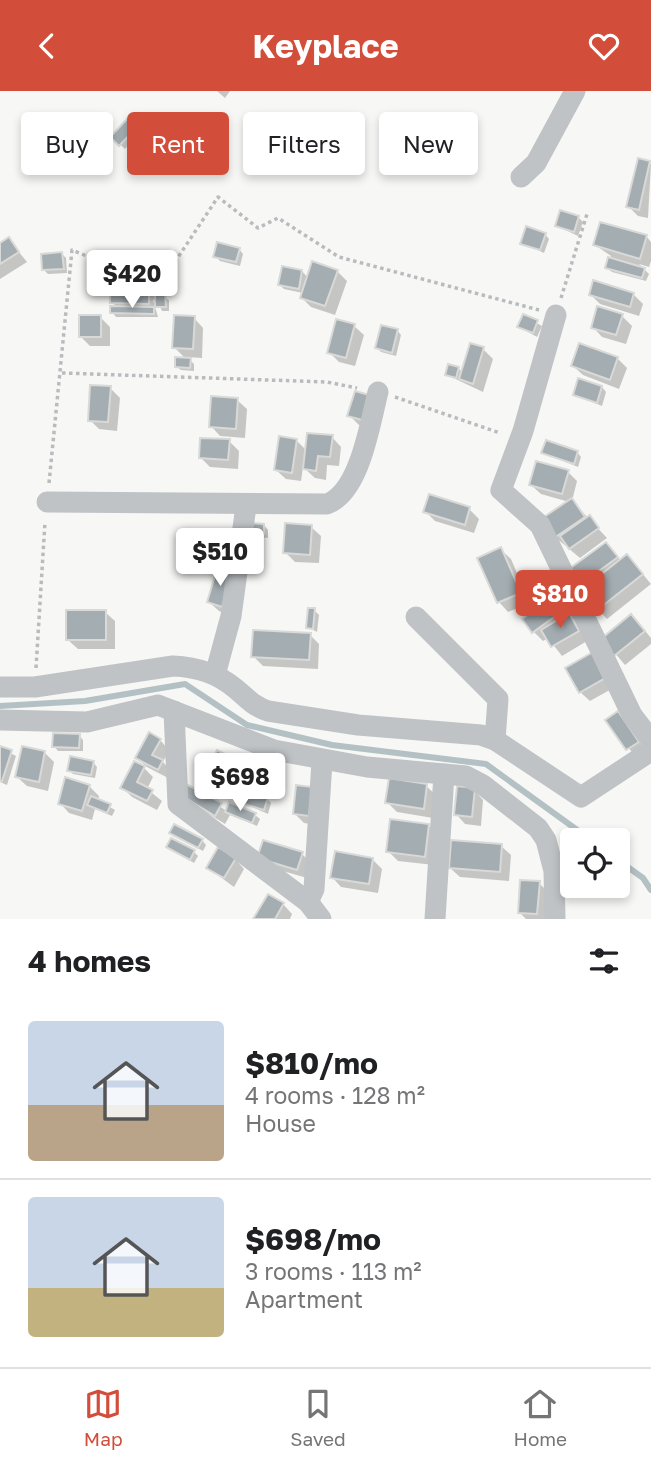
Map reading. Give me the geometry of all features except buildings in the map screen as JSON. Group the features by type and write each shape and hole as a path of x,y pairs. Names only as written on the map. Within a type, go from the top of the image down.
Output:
{"street":[{"path":"521,177 530,172 536,163 575,91"},
{"path":"556,315 520,441 501,490 540,525 632,715 651,740"},
{"path":"47,502 246,506 334,502 350,484 378,392"},
{"path":"215,675 231,616 246,506"},
{"path":"416,617 498,699 495,740"},
{"path":"0,687 35,687 173,666 194,667 215,675 254,707 268,711 358,725 481,735 495,740 581,797 651,751"},
{"path":"0,720 88,722 158,705 274,750 322,761 467,776 484,785 538,828 546,840 554,871 555,919"},
{"path":"174,711 177,804 315,911"},
{"path":"315,911 322,761"},
{"path":"435,919 444,774"}],"path":[{"path":"35,687 47,502 62,373 72,250 159,286 218,197 258,228 278,218 339,257 556,315 587,214"},
{"path":"62,373 327,383 378,392 433,407 520,441"}],"waterway":[{"path":"0,706 85,701 185,684 247,725 332,745 486,764 574,828"},
{"path":"630,869 643,878 651,890"}]}
